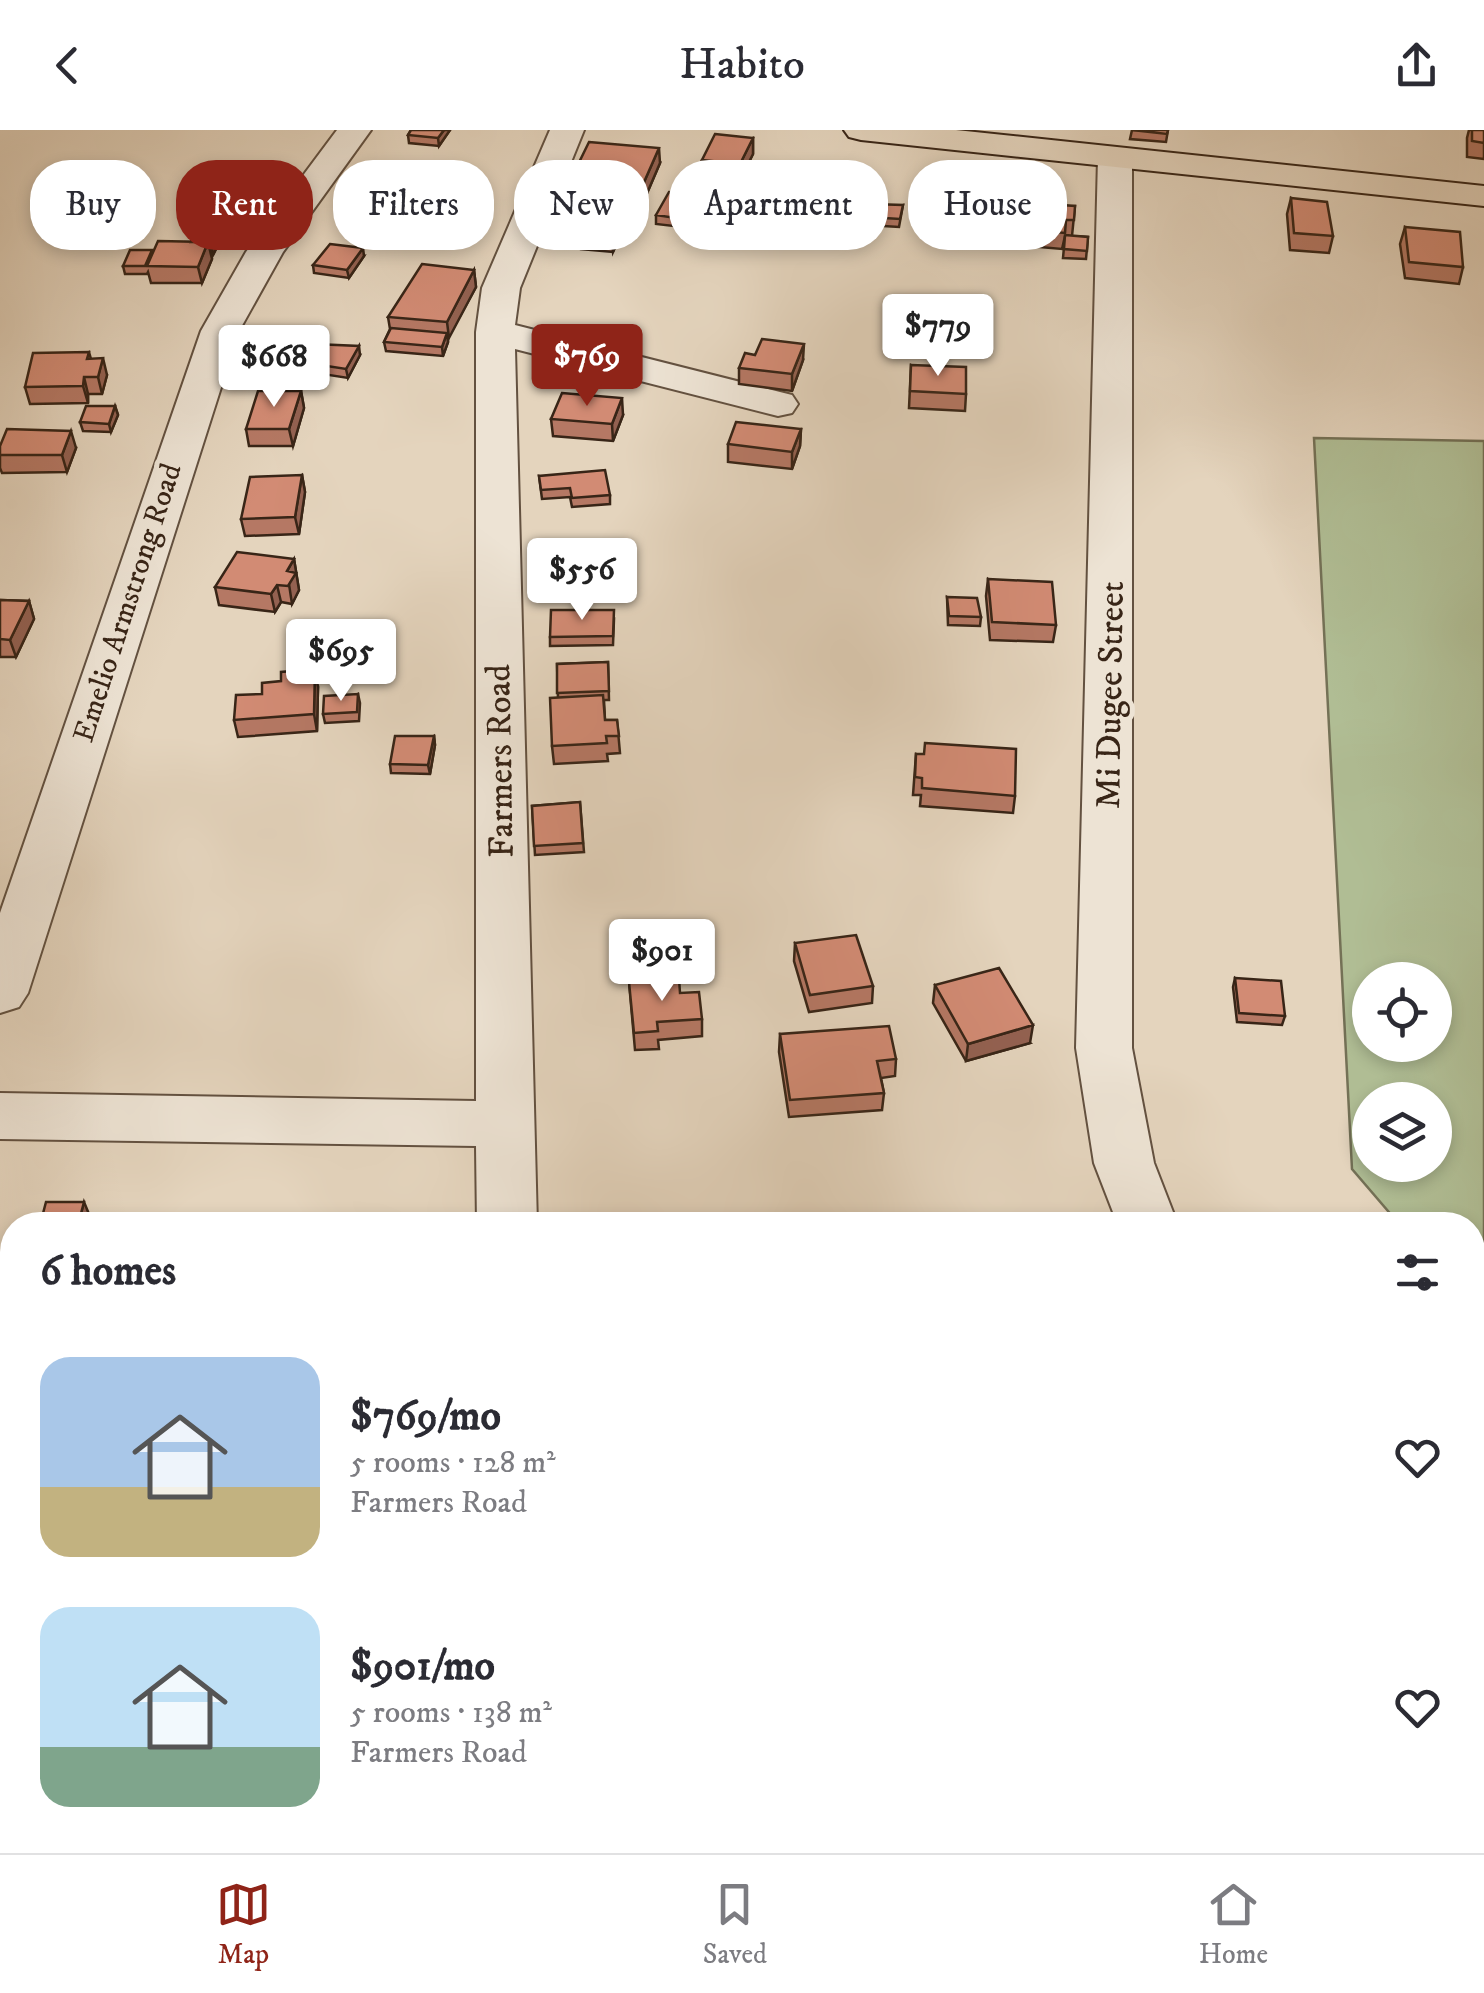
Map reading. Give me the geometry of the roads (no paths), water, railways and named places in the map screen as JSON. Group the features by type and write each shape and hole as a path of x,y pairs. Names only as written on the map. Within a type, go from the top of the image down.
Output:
{"highway":[{"path":"871,130 1484,196"}],"street":[{"name":"Emelio Armstrong Road","path":"0,993 220,331 266,246 354,130"},
{"name":"Farmers Road","path":"507,1212 495,332 506,274 567,130"},
{"name":"Mi Dugee Street","path":"1115,158 1104,1048 1118,1131 1140,1212"},
{"path":"495,332 778,404"},
{"path":"0,1116 508,1124"}]}
